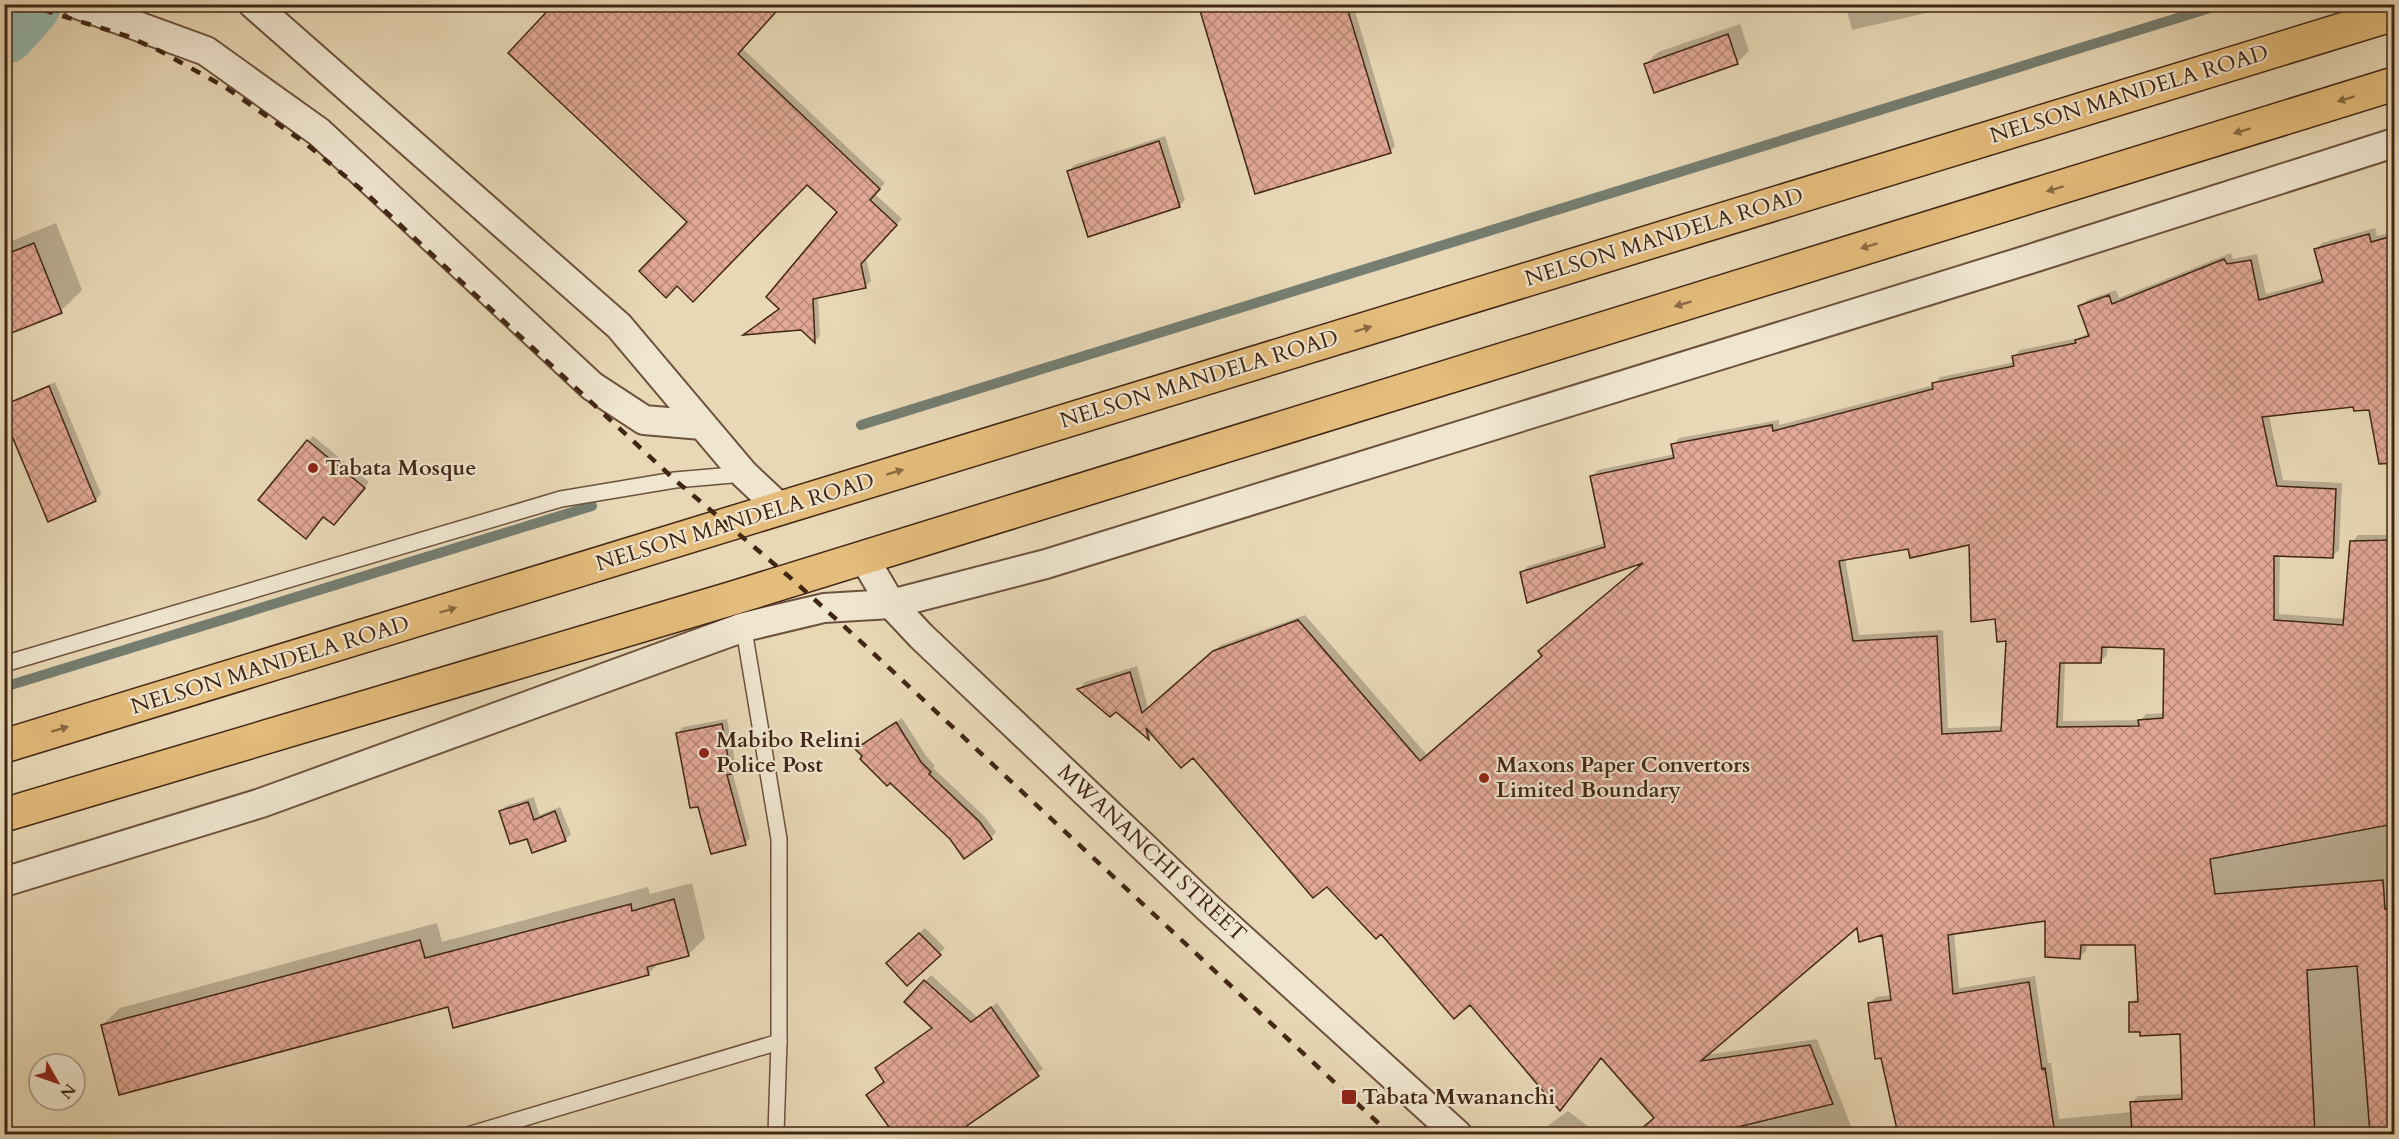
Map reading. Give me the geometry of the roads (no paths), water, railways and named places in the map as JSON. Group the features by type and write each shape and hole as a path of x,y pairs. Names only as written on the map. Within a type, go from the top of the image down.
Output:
{"main road":[{"name":"NELSON MANDELA ROAD","path":"4,746 2394,14"},
{"path":"4,815 739,613 864,558 2394,84"}],"street":[{"path":"76,4 206,51 319,132 592,386 644,420 702,425"},
{"path":"253,4 619,326 744,474 780,508"},
{"path":"4,882 261,803 739,613 891,604 1046,564 2016,263 2394,143"},
{"name":"MWANANCHI STREET","path":"864,558 891,604 921,636 1208,908 1457,1134"}],"lane":[{"path":"4,664 561,499 675,480 744,474"},
{"path":"739,613 778,839 779,1042 776,1134"},
{"path":"471,1134 779,1042"}],"waterway":[{"path":"4,31 28,4"},
{"path":"861,425 2223,4"},
{"path":"4,687 592,506"}],"railway":[{"path":"24,4 127,36 160,51 225,87 305,143 368,195 675,480 793,580 858,639 1390,1134"}],"place":[{"name":"Tabata Mosque","path":"313,468"},
{"name":"Mabibo Relini Police Post","path":"704,753"},
{"name":"Maxons Paper Convertors Limited Boundary","path":"1484,778"},
{"name":"Tabata Mwananchi","path":"1349,1097"}]}
